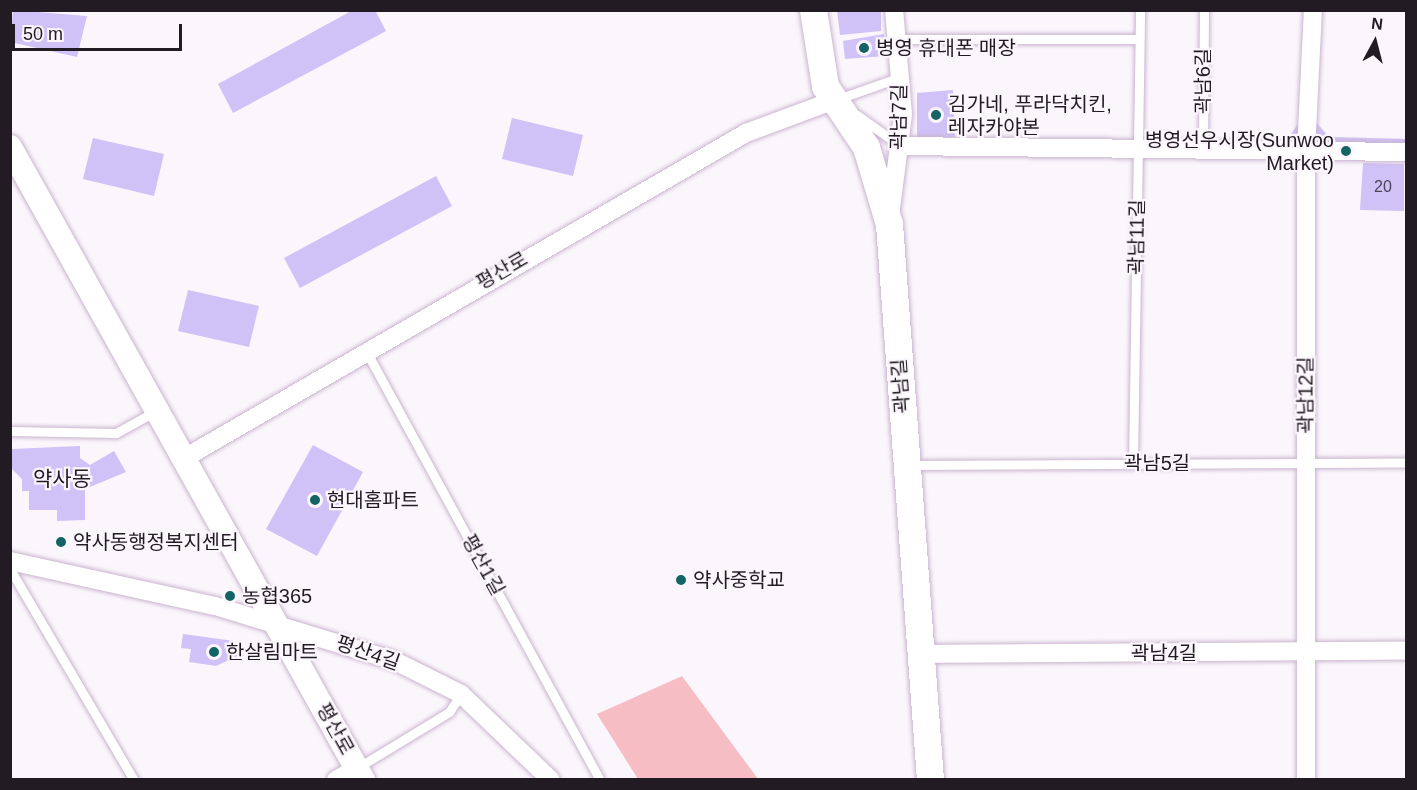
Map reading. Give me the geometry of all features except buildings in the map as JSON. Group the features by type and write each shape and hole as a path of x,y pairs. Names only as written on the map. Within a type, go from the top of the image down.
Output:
{"main road":[{"name":"곽남길","path":"813,10 821,72 832,101 866,147 889,224 930,780"}],"street":[{"name":"곽남7길","path":"889,224 901,146 900,77 894,10"},
{"name":"곽남12길","path":"1306,780 1306,152 1313,10"},
{"name":"평산로","path":"181,460 746,133 832,101"},
{"path":"901,146 1138,151 1407,152"},
{"name":"평산로","path":"10,147 154,412 275,623 352,776"},
{"name":"평산4길","path":"10,561 275,623 395,661 461,694 551,780"},
{"name":"곽남4길","path":"921,654 1407,651"}],"lane":[{"name":"곽남11길","path":"1133,463 1140,10"},
{"name":"곽남6길","path":"1203,151 1204,10"},
{"path":"897,39 1139,39"},
{"path":"832,101 900,77"},
{"path":"832,101 901,146"},
{"name":"평산1길","path":"366,351 600,780"},
{"path":"10,431 116,433 154,412"},
{"name":"곽남5길","path":"907,465 1407,462"},
{"path":"10,569 134,780"},
{"path":"352,776 448,712 461,694"}],"shaded area":[{"path":"682,676 758,779 638,779 597,714"}],"place":[{"name":"병영 휴대폰 매장","path":"864,48"},
{"name":"김가네, 푸라닥치킨, 레자카야본","path":"936,115"},
{"name":"병영선우시장(Sunwoo Market)","path":"1346,151"},
{"name":"현대홈파트","path":"315,500"},
{"name":"약사동행정복지센터","path":"61,542"},
{"name":"약사중학교","path":"681,580"},
{"name":"농협365","path":"230,596"},
{"name":"한살림마트","path":"214,652"}],"district":[{"name":"약사동","path":"62,479"}]}
